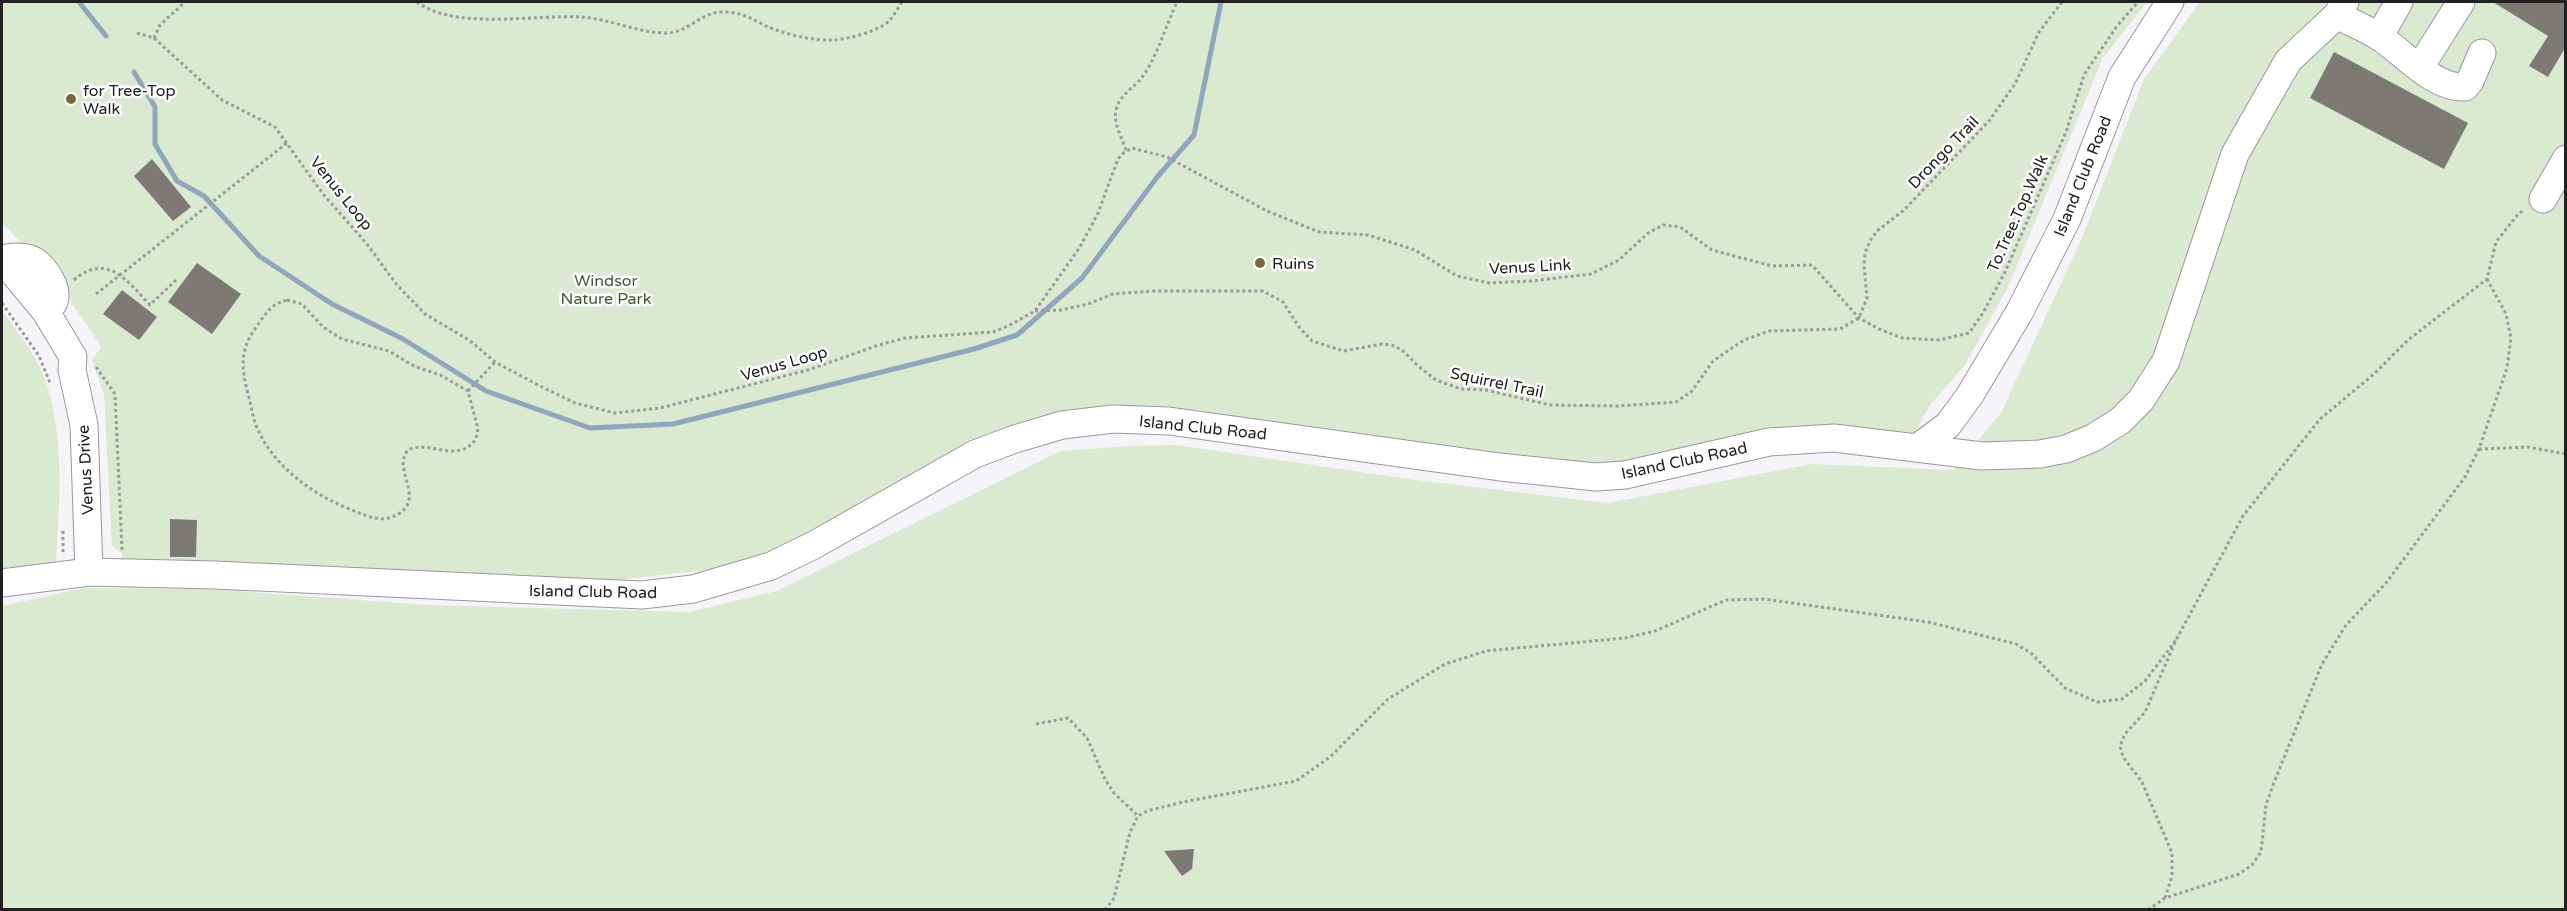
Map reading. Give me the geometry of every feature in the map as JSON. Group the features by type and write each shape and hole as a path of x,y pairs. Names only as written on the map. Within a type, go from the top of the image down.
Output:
{"street":[{"name":"Island Club Road","path":"2,583 89,572 215,574 642,595 693,589 771,566 814,545 975,454 1062,425 1113,419 1168,421 1500,467 1596,477 1625,475 1769,442 1834,438 1917,448 1948,425 2020,311 2067,219 2122,77 2170,2"},
{"path":"2379,37 2399,2"},
{"path":"2420,67 2461,2"},
{"path":"1917,448 1982,456 2040,454 2066,449 2093,438 2120,421 2141,400 2166,361 2235,154 2288,61 2341,8 2440,82 2452,88 2464,87 2470,81 2482,53"},
{"path":"2543,199 2565,159"},
{"name":"Venus Drive","path":"2,259 51,304 73,357 72,370 84,425 89,572"},
{"path":"2,284 34,327 56,362 72,370"}],"path":[{"path":"137,33 154,38 160,25 185,2"},
{"path":"417,2 447,16 542,19 582,17 664,33 684,28 705,15 720,12 735,13 756,19 775,30 834,40 863,34 889,22 902,2"},
{"path":"1126,150 1117,126 1116,109 1125,94 1140,80 1152,63 1177,2"},
{"name":"Drongo Trail","path":"1859,318 1867,298 1864,265 1865,253 1870,241 1877,231 1904,210 1989,121 2015,84 2038,32 2062,2"},
{"name":"To.Tree.Top.Walk","path":"1859,318 1878,329 1902,338 1939,340 1969,333 1983,313 2014,250 2066,132 2084,75 2117,26 2138,2"},
{"name":"Venus Loop","path":"154,38 222,100 275,127 323,194 366,243 397,285 425,314 469,340 495,362 575,403 615,413 660,408 808,370 905,338 993,332 1035,311 1080,247 1098,213 1118,159 1126,150"},
{"path":"96,294 287,143"},
{"name":"Venus Link","path":"1126,150 1138,148 1167,157 1267,211 1319,232 1368,235 1415,250 1457,276 1490,283 1591,274 1619,260 1655,228 1672,225 1680,227 1712,250 1772,266 1812,265 1859,318"},
{"path":"2165,898 2172,876 2172,853 2142,782 2123,757 2120,746 2125,734 2145,712 2176,640 2243,516 2320,419 2374,374 2408,340 2487,279 2496,242 2519,213 2543,199"},
{"path":"51,304 85,270 96,268 121,274 150,304 176,280"},
{"path":"2148,909 2165,898 2239,874 2252,865 2261,852 2266,805 2273,784 2322,664 2346,625 2386,583 2465,477 2479,449 2507,368 2511,338 2506,314 2487,279"},
{"name":"Squirrel Trail","path":"1035,311 1062,310 1088,304 1113,294 1152,291 1263,291 1283,302 1299,327 1312,341 1330,349 1344,351 1382,344 1392,345 1402,350 1436,380 1461,389 1486,390 1550,405 1619,406 1676,402 1685,398 1713,361 1744,340 1769,331 1840,329 1859,318"},
{"path":"295,301 302,304 323,327 342,339 389,351 414,366 440,375 468,391 478,429 473,444 464,449 443,452 418,447 408,450 403,464 410,495 409,502 392,517 373,518 336,504 315,491 288,471 270,451 256,425 242,372 242,354 249,336 272,306 279,302 295,301"},
{"path":"2,303 39,356 54,392"},
{"path":"468,391 495,362"},
{"path":"2479,449 2528,447 2565,454"},
{"path":"63,523 63,574"},
{"path":"1105,909 1114,898 1130,832 1138,816 1147,811 1183,802 1296,781 1330,757 1388,699 1445,664 1486,651 1635,635 1655,631 1726,600 1764,599 1928,622 2016,644 2031,653 2065,688 2097,702 2122,699 2145,681 2176,640"},
{"path":"1036,724 1068,718 1087,738 1106,781 1114,793 1138,816"}],"green space":[{"name":"Windsor Nature Park","path":"2,2 2147,2 2103,58 2008,287 1965,365 1930,405 1911,439 1652,464 1560,469 1172,420 1006,438 763,564 616,580 122,562 122,553 112,546 104,395 92,360 101,347 80,314 55,282 2,223"},
{"path":"2200,2 2565,2 2565,909 2,909 2,606 83,588 208,589 428,605 689,612 777,591 1060,451 1130,446 1176,445 1416,480 1608,503 1812,464 1953,470 2001,413 2082,238 2144,79"},
{"path":"2,311 31,351 47,384 57,436 59,478 56,562 2,570"}],"building":[{"path":"2493,2 2565,2 2565,48 2548,77 2529,66 2548,36"},
{"path":"2334,52 2468,123 2444,169 2310,98"},
{"path":"152,159 191,207 173,221 134,176"},
{"path":"197,263 241,294 212,334 168,302"},
{"path":"122,290 157,317 139,340 103,314"},
{"path":"170,519 197,520 196,557 170,557"},
{"path":"1194,849 1192,869 1182,876 1164,851"}],"waterway":[{"path":"79,2 106,36"},
{"path":"134,72 155,107 155,144 177,181 204,196 259,256 332,304 403,339 486,391 590,428 673,424 974,349 1017,335 1082,278 1158,176 1194,135 1221,2"}],"place":[{"name":"for Tree-Top Walk","path":"71,99"},
{"name":"Ruins","path":"1260,263"}]}
